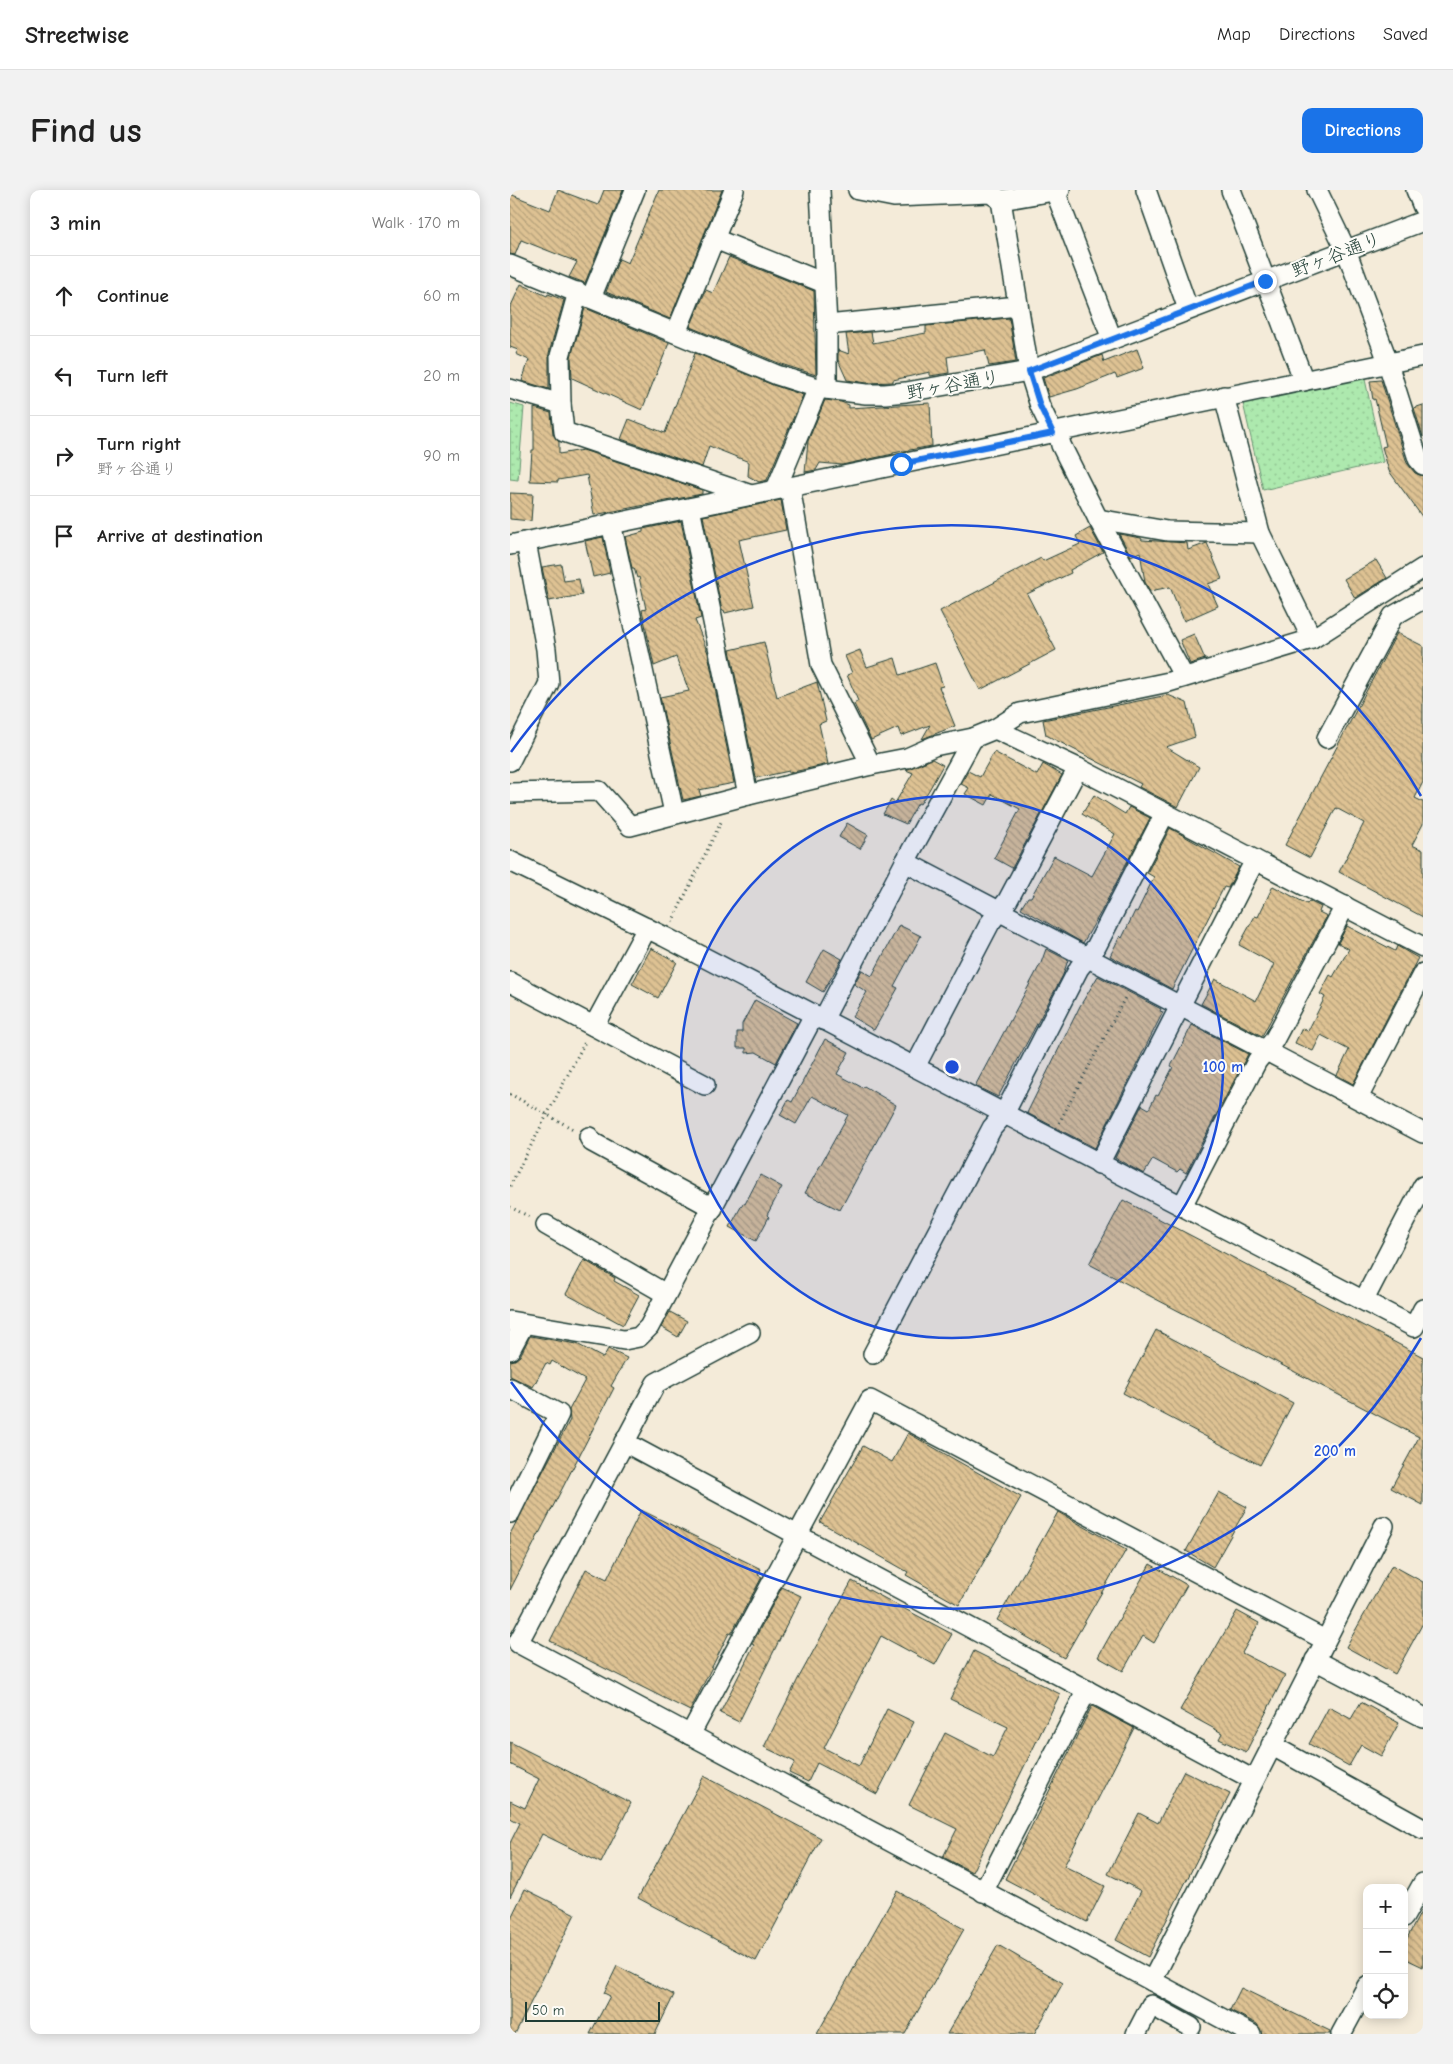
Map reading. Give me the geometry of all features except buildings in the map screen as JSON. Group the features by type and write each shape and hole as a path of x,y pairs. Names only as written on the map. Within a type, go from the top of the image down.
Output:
{"street":[{"path":"635,190 584,295 560,356 561,404 564,432 751,495"},
{"path":"676,333 734,190"},
{"path":"820,190 827,325 823,388 783,488 821,665 871,765"},
{"path":"858,190 894,197 1058,190 1112,339"},
{"path":"1146,190 1188,309"},
{"path":"1231,190 1304,381"},
{"path":"1318,190 1346,250 1388,363 1418,459 1423,465"},
{"path":"1416,190 1423,207"},
{"path":"994,194 1018,306 1029,371 1040,406 1056,433 1098,519 1184,677"},
{"name":"野ヶ谷通り","path":"510,265 777,375 823,388 866,394 906,392 1029,371 1423,221"},
{"path":"715,239 824,283"},
{"path":"827,325 1018,306"},
{"path":"510,761 549,683 546,649 518,544 611,523 1423,356"},
{"path":"510,389 561,404"},
{"path":"1224,396 1260,533 1312,639"},
{"path":"690,508 740,797"},
{"path":"1098,519 1167,531 1260,533"},
{"path":"611,523 674,813"},
{"path":"510,792 600,791 630,826 674,813 906,758 934,746 973,738 995,729 1020,713 1145,688 1312,639 1423,568"},
{"path":"1327,738 1393,616 1423,599"},
{"path":"995,729 1078,768 1423,947"},
{"path":"510,1350 517,1322 624,1340 640,1337 649,1327 973,738"},
{"path":"915,1067 998,911 1008,900 1078,768"},
{"path":"872,1354 992,1128 1004,1114 1079,968 1096,947 1165,813"},
{"path":"510,860 665,937 1414,1326 1423,1309"},
{"path":"1099,1164 1255,860"},
{"path":"904,862 1423,1133"},
{"path":"1182,1206 1257,1061 1274,1040 1345,906"},
{"path":"594,1026 647,928"},
{"path":"1358,1098 1423,973"},
{"path":"510,982 705,1085"},
{"path":"588,1137 592,1142 713,1208"},
{"path":"1364,1300 1423,1186"},
{"path":"546,1225 666,1294"},
{"path":"750,1333 656,1383 518,1643 1250,2034"},
{"path":"510,1388 559,1414 510,1513"},
{"path":"690,1735 870,1400 1325,1640"},
{"path":"624,1442 1254,1780"},
{"path":"1152,1981 1384,1526"},
{"path":"1315,1660 1423,1717"},
{"path":"983,1892 1087,1690"},
{"path":"1272,1745 1423,1829"},
{"path":"1408,1910 1423,1883"},
{"path":"1342,2033 1363,1994"},
{"path":"1136,2034 1152,2006 1191,2026"}],"path":[{"path":"665,937 740,797"},
{"path":"1050,1138 1133,982"},
{"path":"510,1186 594,1026"},
{"path":"510,1094 588,1137"},
{"path":"510,1207 546,1225"}],"green space":[{"path":"1364,375 1383,462 1263,490 1243,403"},
{"path":"510,403 524,407 518,480 510,479"}],"route":[{"path":"901,464 1053,433 1040,406 1029,371 1265,281"}]}
